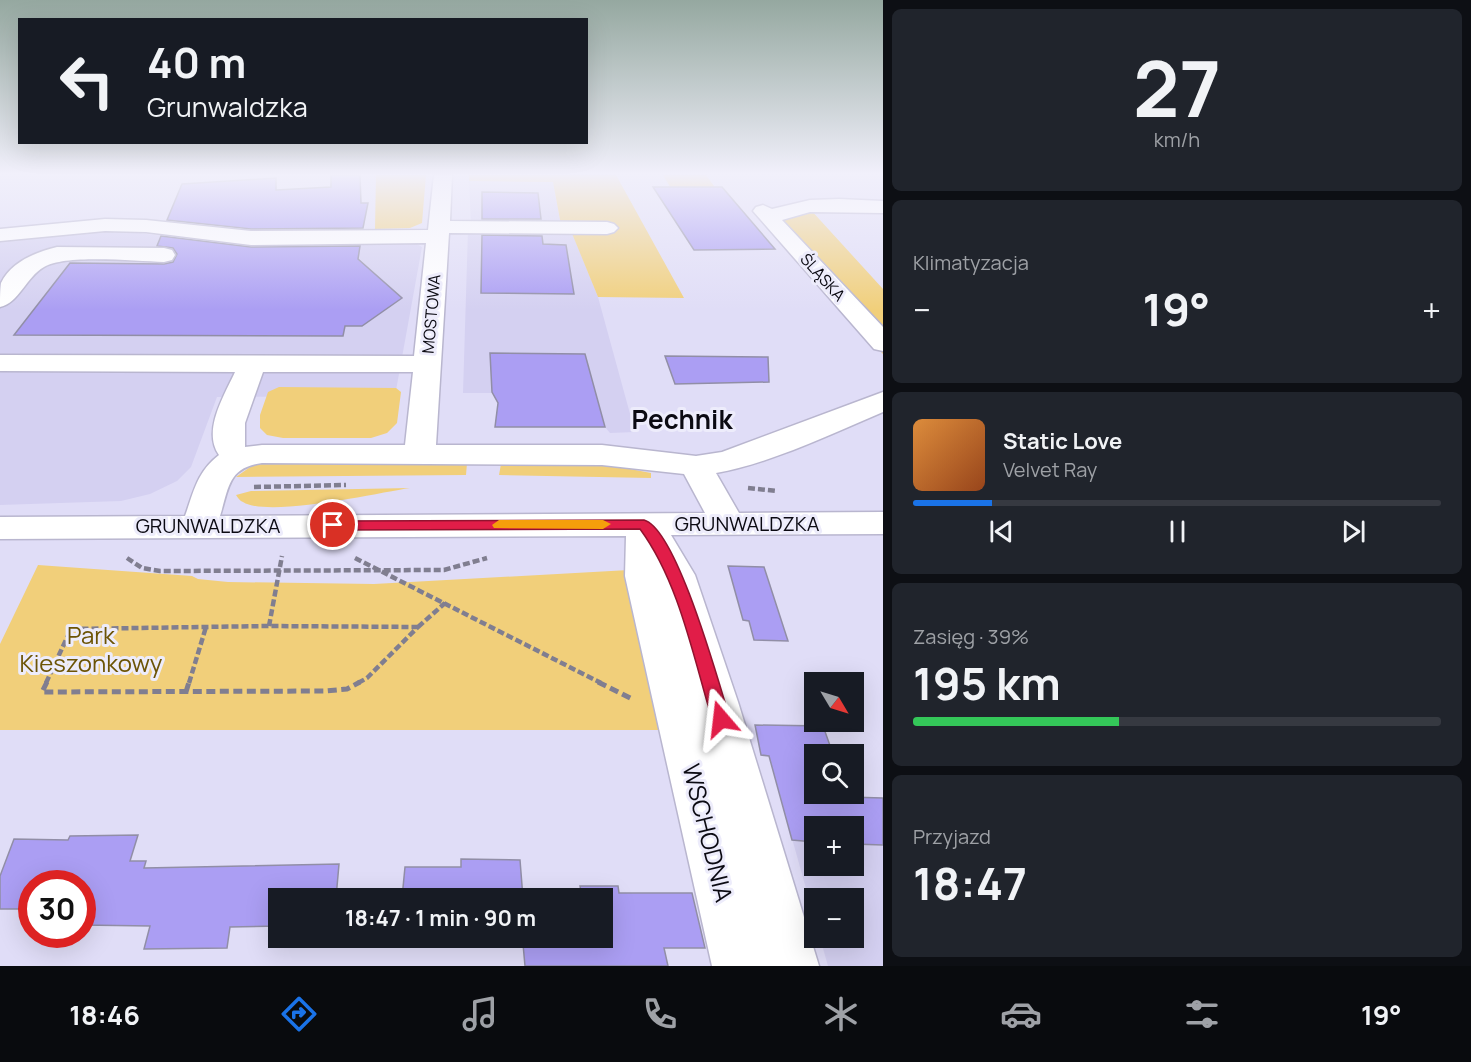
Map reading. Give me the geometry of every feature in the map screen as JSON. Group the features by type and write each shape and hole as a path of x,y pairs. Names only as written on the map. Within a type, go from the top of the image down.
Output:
{"street":[{"name":"MOSTOWA","path":"420,453 440,220"},
{"name":"ŚLĄSKA","path":"771,220 883,343"},
{"path":"0,235 105,225 146,226 251,238 607,228"},
{"path":"0,300 32,262 50,256 164,255"},
{"path":"0,363 427,364"},
{"path":"237,457 229,447 227,438 235,408 252,364"},
{"path":"198,526 217,472 237,457 262,454 420,453 602,455 722,471 883,401"},
{"path":"722,471 728,524"},
{"name":"GRUNWALDZKA","path":"0,528 883,523"},
{"name":"WSCHODNIA","path":"644,524 676,575 770,886 791,966"},
{"name":"WSCHODNIA","path":"644,524 644,576 740,966"},
{"path":"720,886 770,886"}],"path":[{"path":"722,471 754,490 784,491"},
{"path":"269,626 282,555"},
{"path":"352,556 635,701"},
{"path":"126,557 142,568 160,571 279,572 444,570 496,556"},
{"path":"418,627 269,626 71,629 42,692 326,692 347,689 367,678 445,603"},
{"path":"186,692 206,627"}],"shaded area":[{"path":"471,220 560,220 561,225 471,224"},
{"path":"114,230 238,245 413,242 422,247 395,396 217,397 191,467 177,481 150,494 121,501 0,505 0,240 79,231"},
{"path":"468,230 571,230 598,297 635,432 610,433 605,427 495,427 501,425 498,393 463,393"},
{"path":"779,792 804,793 804,804 864,804 864,797 883,798 883,966 828,966 823,948 864,948 864,888 806,888"}],"green space":[{"path":"375,220 422,220 422,223 410,228 375,229"},
{"path":"560,220 641,220 684,298 598,297 571,231 561,225"},
{"path":"763,220 820,220 883,289 883,354"},
{"path":"279,387 396,388 401,392 397,423 387,433 371,438 283,438 267,435 260,428 260,415 268,392"},
{"path":"269,463 467,463 466,475 236,477 253,465"},
{"path":"501,464 604,464 651,473 651,478 499,475"},
{"path":"410,488 324,503 275,507 256,506 242,502 236,495 251,491"},
{"name":"Park Kieszonkowy","path":"38,565 192,576 198,579 228,582 374,584 629,570 663,730 0,730 0,644"}],"building":[{"path":"168,220 365,220 363,228 251,229"},
{"path":"675,220 750,220 775,249 694,250"},
{"path":"482,235 542,236 543,244 566,245 574,294 481,293"},
{"path":"161,236 251,247 360,246 358,259 402,298 362,326 345,326 343,336 14,335 70,263 164,264 173,262 177,254 173,248 157,246"},
{"path":"490,353 585,354 605,427 495,427 498,403 492,392"},
{"path":"665,356 768,357 769,382 675,384"},
{"path":"728,566 764,567 788,641 754,640 749,621 743,620"},
{"path":"755,725 804,726 804,732 825,732 829,744 804,744 804,804 864,804 864,797 883,798 883,845 864,844 864,816 804,816 804,841 792,840 769,756 761,755"},
{"path":"138,835 130,861 146,861 144,868 339,864 337,888 268,888 268,926 230,927 227,948 144,949 150,926 96,925 96,870 18,870 18,909 0,909 0,876 14,839 68,840 70,836"},
{"path":"461,859 520,860 522,888 403,888 405,867 461,867"},
{"path":"580,886 618,886 619,893 692,893 705,948 664,948 668,966 525,966 523,948 613,948 613,888 580,888"}],"slow traffic":[{"path":"499,525 603,524"}],"district":[{"name":"Pechnik","path":"682,420"}],"route":[{"path":"333,525 644,524 676,575 721,719"}]}
